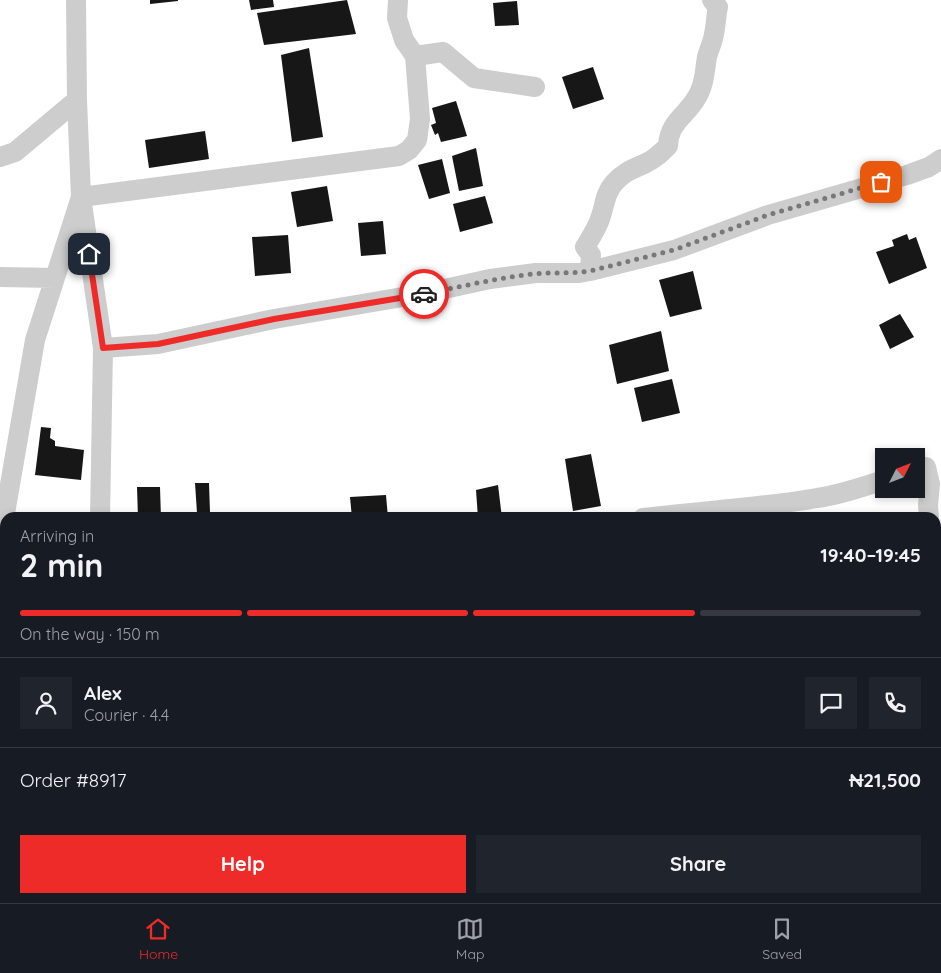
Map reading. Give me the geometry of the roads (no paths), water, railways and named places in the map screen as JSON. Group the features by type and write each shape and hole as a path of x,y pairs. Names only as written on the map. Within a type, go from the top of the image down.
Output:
{"street":[{"path":"76,0 76,100 81,197 103,348 100,512"},
{"path":"81,197 399,156 409,150 416,140 420,119 415,56 404,40 397,18 398,0"},
{"path":"590,271 591,255 585,247 595,231 605,198 613,184 628,170 658,156 668,146 668,135 677,120 690,108 700,92 714,36 718,7 712,0"},
{"path":"415,56 444,52 474,78 535,87"},
{"path":"0,157 15,152 76,100"},
{"path":"103,348 158,344 219,330 426,294 490,280 536,273 578,273 590,271 674,250 768,215 907,175 929,167 941,159"},
{"path":"5,512 35,340 81,197"},
{"path":"0,277 55,278"},
{"path":"928,466 930,484 929,512"},
{"path":"712,512 817,498 875,482"}]}
